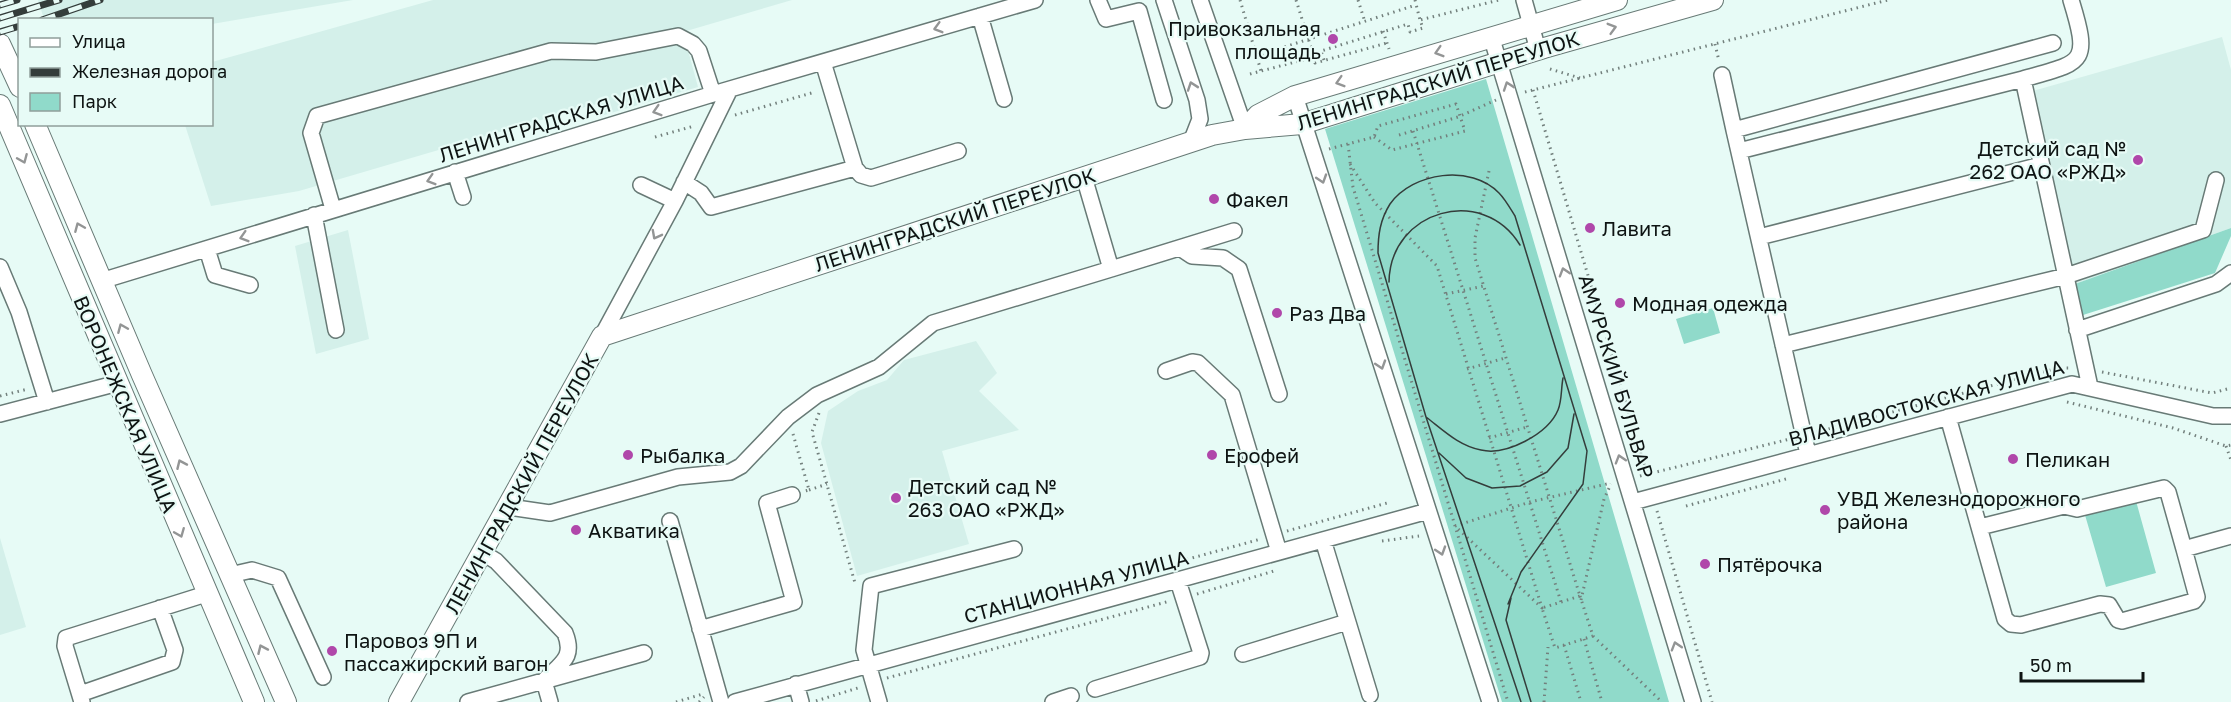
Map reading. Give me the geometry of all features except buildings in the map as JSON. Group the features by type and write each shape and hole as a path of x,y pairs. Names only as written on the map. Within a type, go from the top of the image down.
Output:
{"main road":[{"name":"ЛЕНИНГРАДСКИЙ ПЕРЕУЛОК","path":"1245,129 1258,115 1295,96 1617,0"},
{"name":"ЛЕНИНГРАДСКИЙ ПЕРЕУЛОК","path":"399,702 602,336 1191,142 1245,129 1302,124 1538,50 1713,0"},
{"path":"0,44 18,83"},
{"name":"ВОРОНЕЖСКАЯ УЛИЦА","path":"0,105 206,594 254,702"},
{"name":"ВОРОНЕЖСКАЯ УЛИЦА","path":"36,126 101,281 286,702"}],"street":[{"name":"ЛЕНИНГРАДСКАЯ УЛИЦА","path":"101,281 713,94 1035,0"},
{"path":"1098,0 1106,19 1139,11 1164,100"},
{"path":"1164,0 1197,100 1200,119 1191,142"},
{"path":"1200,0 1245,129"},
{"path":"1209,0 1209,27"},
{"path":"1524,0 1538,50"},
{"path":"1739,151 2069,66 2076,60 2082,44 2071,0"},
{"path":"980,16 1004,99"},
{"path":"333,209 311,133 317,116 551,51 596,52 678,36 693,44 699,51 713,94"},
{"name":"АМУРСКИЙ БУЛЬВАР","path":"1491,36 1693,702"},
{"path":"1734,130 2054,43"},
{"path":"823,62 855,168 861,175 871,178 958,151"},
{"path":"1722,75 1808,454"},
{"path":"2023,78 2090,387"},
{"path":"602,336 675,201 730,89"},
{"path":"1295,96 1302,124 1490,702"},
{"path":"1758,237 2041,165"},
{"path":"684,182 702,193 711,207 855,168"},
{"path":"455,172 463,197"},
{"path":"1084,177 1111,269"},
{"path":"1783,345 2066,276 2203,230 2216,180"},
{"path":"641,185 675,201"},
{"path":"314,215 336,330"},
{"path":"509,507 550,513 678,477 730,472 741,466 788,417 826,390 879,367 933,324 1234,231"},
{"path":"1180,248 1192,256 1223,258 1239,269 1279,394"},
{"path":"207,249 215,275 250,285"},
{"path":"0,267 19,312 46,402"},
{"path":"2077,330 2216,284 2231,273"},
{"path":"1166,370 1192,362 1198,363 1232,394 1279,552"},
{"path":"0,414 118,384"},
{"name":"ВЛАДИВОСТОКСКАЯ УЛИЦА","path":"1633,502 2072,384 2213,416 2231,416"},
{"path":"1948,417 2006,620 2010,624 2021,625 2100,604 2109,605 2118,620 2122,621 2196,600 2168,492 2164,488 2077,509 2064,506 1980,527"},
{"path":"700,629 794,603 767,503 792,495"},
{"name":"СТАНЦИОННАЯ УЛИЦА","path":"735,702 1428,511"},
{"path":"670,521 721,702"},
{"path":"2184,549 2231,536"},
{"path":"1323,540 1370,695"},
{"path":"879,702 864,650 871,586 1014,549"},
{"path":"483,553 496,561 565,633 570,646 569,656 544,681"},
{"path":"230,575 252,570 278,578 323,677"},
{"path":"1095,689 1200,657 1201,653 1178,581"},
{"path":"160,608 175,650 172,662 81,698 65,646 66,638 160,608 206,594"},
{"path":"1243,654 1347,622"},
{"path":"468,702 644,653"},
{"path":"544,681 550,702"},
{"path":"796,684 801,702"},
{"path":"1053,702 1071,696"}],"path":[{"path":"1240,0 1261,71"},
{"path":"1296,0 1315,63 1387,43"},
{"path":"1358,0 1365,22"},
{"path":"1324,60 1321,51 1408,24 1410,32 1423,28 1415,0"},
{"path":"1420,20 1499,0"},
{"path":"1525,92 1888,0"},
{"path":"1256,56 1416,5"},
{"path":"1383,31 1389,48"},
{"path":"1250,74 1314,57"},
{"path":"1550,69 1580,78"},
{"path":"655,137 831,88"},
{"path":"1533,90 1712,702"},
{"path":"1399,135 1460,116 1497,100"},
{"path":"1456,104 1465,131 1392,150 1374,137 1378,126 1456,104"},
{"path":"1413,131 1561,602"},
{"path":"1329,149 1374,137"},
{"path":"1348,144 1353,187 1508,702"},
{"path":"1350,164 1374,203 1426,252 1437,266 1555,648 1593,636"},
{"path":"1489,171 1474,238 1475,258 1593,636 1662,702"},
{"path":"1446,294 1484,286"},
{"path":"1467,369 1506,358"},
{"path":"0,396 42,385"},
{"path":"826,390 812,432 857,591"},
{"path":"788,417 809,490"},
{"path":"1489,438 1527,427"},
{"path":"2226,446 2231,460"},
{"path":"1448,528 1530,502 1611,483 1604,499 1581,598"},
{"path":"792,495 827,484"},
{"path":"1455,526 1542,608"},
{"path":"811,702 873,682 1222,586"},
{"path":"1542,608 1581,598"},
{"path":"1584,639 1602,702"},
{"path":"1564,645 1581,702"},
{"path":"1544,702 1548,647"}],"shaded area":[{"path":"38,0 353,0 213,24 213,18 44,18"},
{"path":"433,0 792,0 683,32 698,87 601,116 597,104 592,105 299,191 211,206 185,126 213,126 213,62"},
{"name":"Детский сад № 262 ОАО «РЖД»","path":"2222,37 2231,70 2231,228 2075,284 2029,92"},
{"path":"348,230 369,339 316,354 295,246"},
{"name":"Детский сад № 263 ОАО «РЖД»","path":"976,341 997,373 979,391 1019,430 942,451 969,544 857,576 821,443 828,411 858,391 887,380 904,360"},
{"path":"0,538 26,627 0,635"}],"green space":[{"path":"1486,79 1669,702 1502,702 1325,129"},
{"path":"2231,228 2231,236 2215,273 2083,315 2075,284"},
{"path":"1713,308 1720,333 1684,344 1676,319"},
{"path":"2136,501 2156,573 2106,587 2085,515"}],"tram line":[{"path":"1508,604 1521,572 1583,484 1587,451 1515,216 1501,195 1487,184 1458,175 1443,176 1413,185 1400,193 1390,204 1380,228 1378,253 1426,417 1521,702"},
{"path":"1389,282 1393,257 1405,237 1421,223 1441,214 1463,211 1484,215 1504,226 1520,245"},
{"path":"1426,417 1466,445 1481,450 1502,450 1536,435 1553,419 1561,399 1563,378"},
{"path":"1439,453 1466,478 1492,488 1520,486 1547,472 1568,448 1574,414"},
{"path":"1511,598 1506,620 1531,702"}],"railway":[{"path":"0,5 17,0"},
{"path":"0,18 59,0"},
{"path":"48,18 100,0"},
{"path":"0,32 18,27"}],"place":[{"name":"Привокзальная площадь","path":"1333,39"},
{"name":"Детский сад № 262 ОАО «РЖД»","path":"2138,160"},
{"name":"Факел","path":"1214,199"},
{"name":"Лавита","path":"1590,228"},
{"name":"Модная одежда","path":"1620,303"},
{"name":"Раз Два","path":"1277,313"},
{"name":"Рыбалка","path":"628,455"},
{"name":"Ерофей","path":"1212,455"},
{"name":"Пеликан","path":"2013,459"},
{"name":"Детский сад № 263 ОАО «РЖД»","path":"896,498"},
{"name":"УВД Железнодорожного района","path":"1825,510"},
{"name":"Акватика","path":"576,530"},
{"name":"Пятёрочка","path":"1705,564"},
{"name":"Паровоз 9П и пассажирский вагон","path":"332,651"}]}
